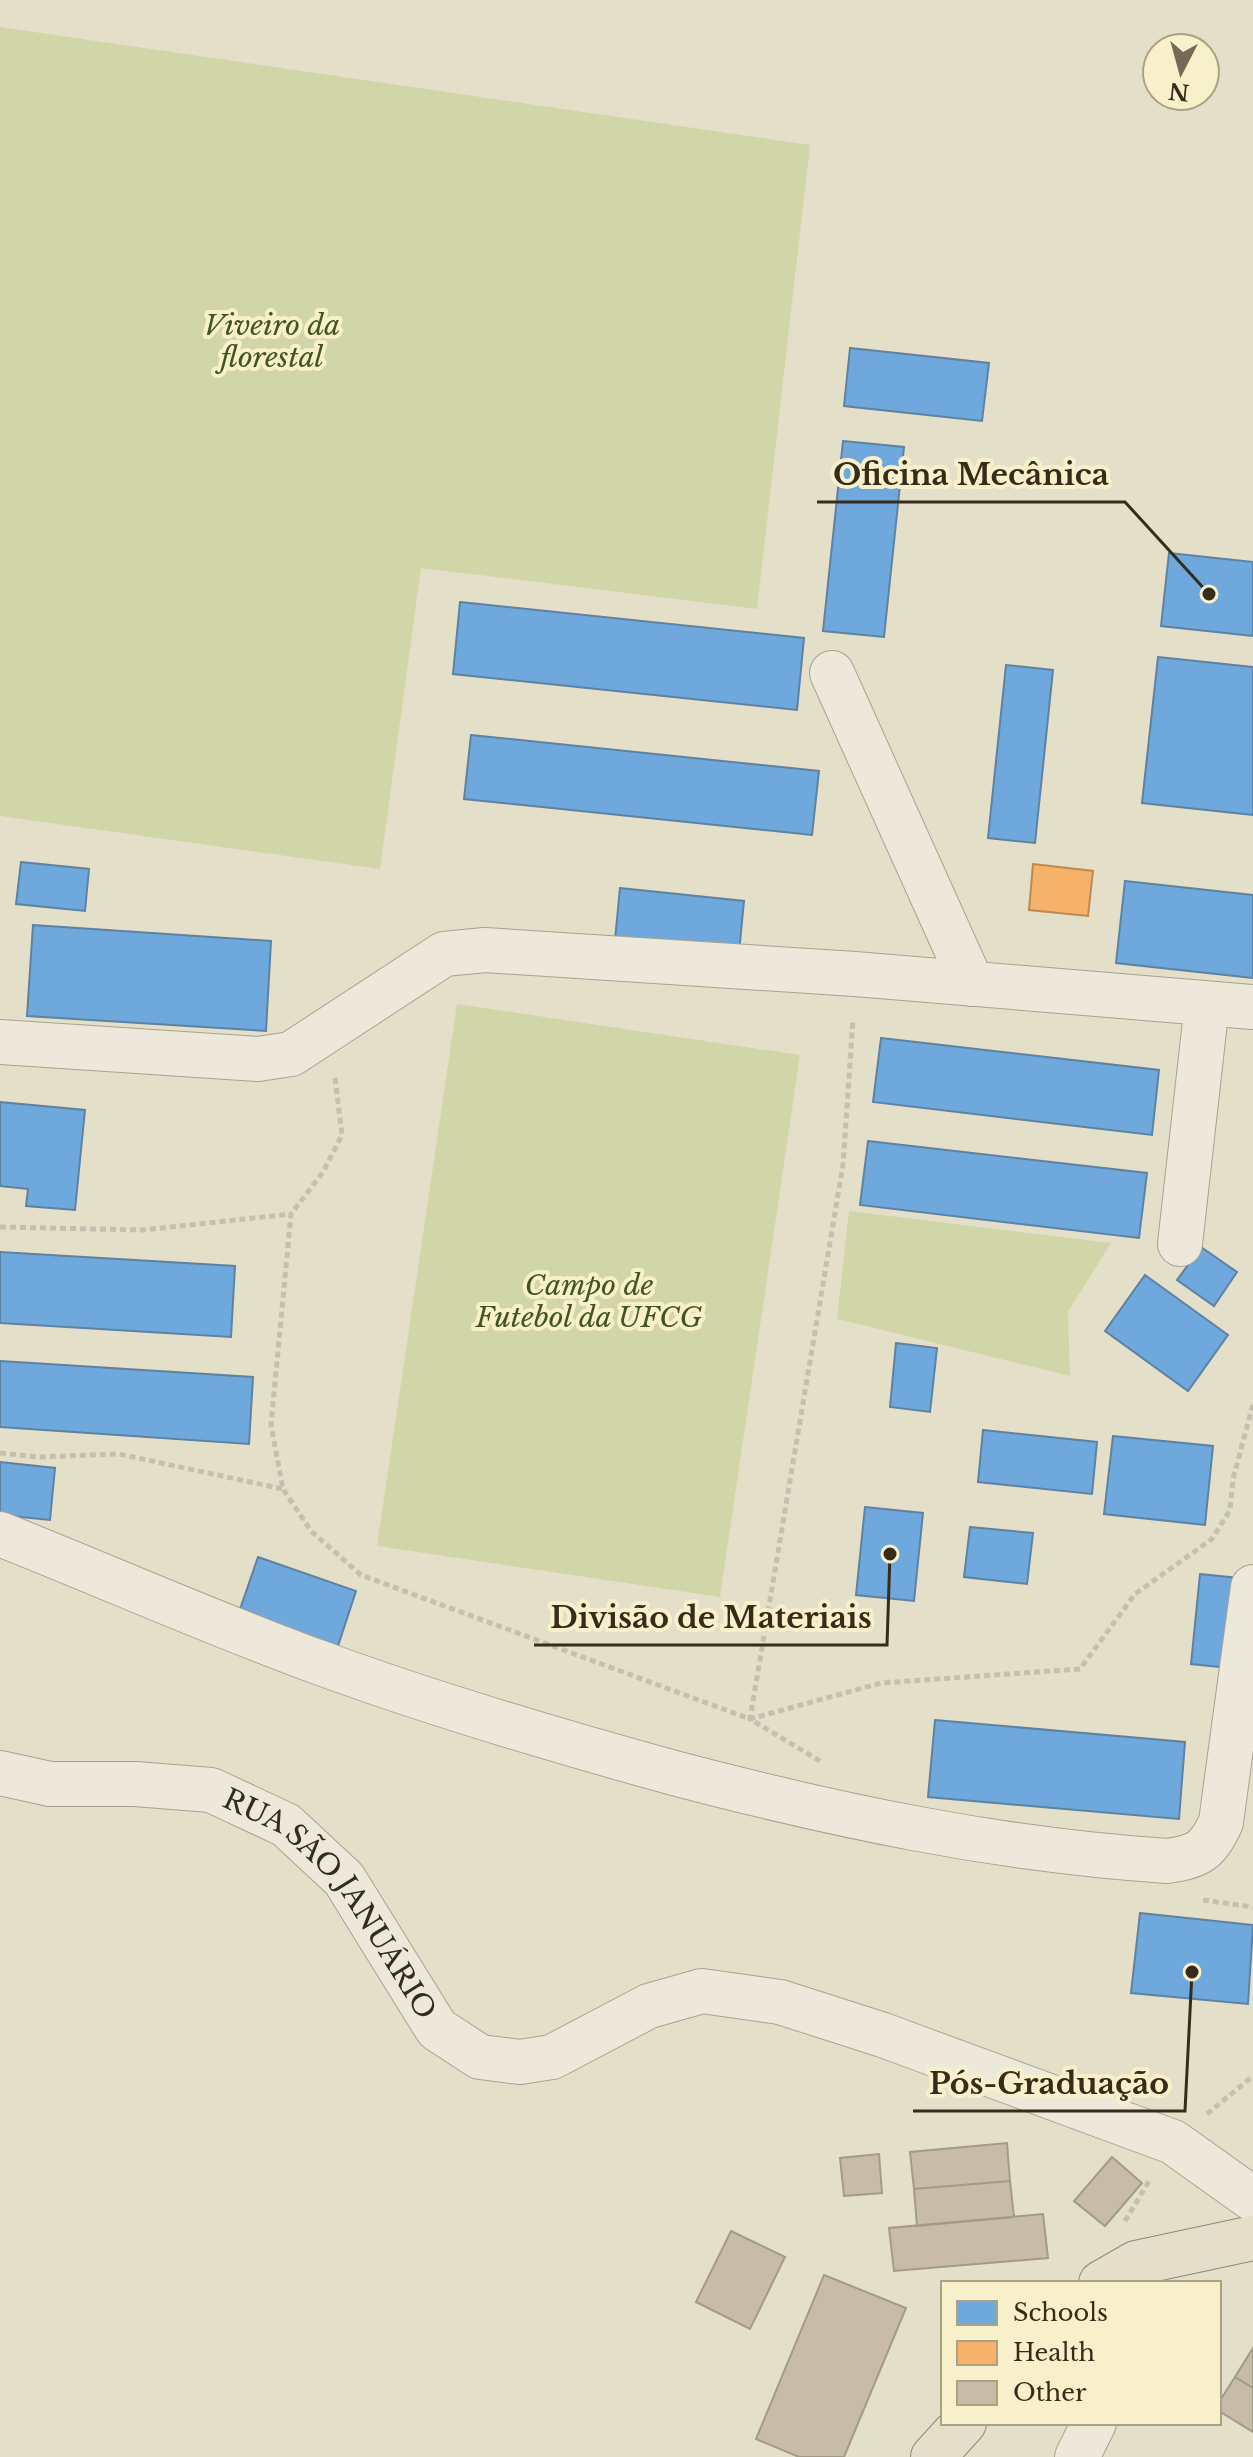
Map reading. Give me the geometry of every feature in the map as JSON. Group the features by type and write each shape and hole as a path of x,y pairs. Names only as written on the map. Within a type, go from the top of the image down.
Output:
{"main road":[{"path":"1104,2281 1136,2263 1170,2268 1253,2238"},
{"path":"933,2457 962,2425"}],"street":[{"path":"832,673 972,984"},
{"path":"0,1042 258,1059 291,1054 326,1034 444,954 485,950 855,974 1253,1007"},
{"path":"1180,1244 1207,1004"},
{"path":"0,1534 317,1662 531,1734 804,1807 948,1836 1167,1861 1197,1857 1211,1845 1221,1822 1253,1587"},
{"name":"RUA SÃO JANUÁRIO","path":"0,1773 50,1784 135,1784 211,1790 286,1825 344,1879 437,2029 480,2057 520,2062 552,2057 649,2006 702,1991 780,2002 883,2035 1047,2099 1173,2142 1253,2199"},
{"path":"1077,2457 1093,2425"}],"path":[{"path":"750,1719 843,1165 855,974"},
{"path":"326,1034 340,1102 342,1135 323,1172 291,1214 271,1425 283,1489 311,1531 361,1575 750,1719 881,1683 1080,1669 1135,1594 1212,1539 1230,1510 1233,1479 1253,1404"},
{"path":"0,1227 143,1230 291,1214"},
{"path":"0,1453 39,1457 119,1454 283,1489"}],"green space":[{"name":"Viveiro da florestal","path":"0,27 810,145 757,609 421,568 380,869 0,816"},
{"name":"Campo de Futebol da UFCG","path":"457,1004 800,1055 720,1597 377,1546"},
{"path":"849,1211 1111,1243 1068,1312 1070,1376 837,1319"}],"building: Schools":[{"path":"850,348 989,363 982,421 844,406"},
{"path":"843,441 904,447 884,637 823,631"},
{"path":"1169,553 1253,562 1253,636 1161,626"},
{"path":"460,602 804,638 797,710 453,674"},
{"path":"1158,657 1253,667 1253,815 1142,803"},
{"path":"1006,665 1053,670 1035,843 988,838"},
{"path":"471,735 819,771 812,835 464,799"},
{"path":"21,862 89,869 85,911 16,904"},
{"path":"1125,881 1253,895 1253,978 1116,963"},
{"path":"620,888 744,901 738,963 614,950"},
{"path":"33,925 271,941 266,1031 27,1016"},
{"path":"881,1038 1159,1070 1152,1135 873,1102"},
{"path":"0,1102 85,1110 75,1210 26,1206 28,1189 0,1186"},
{"path":"868,1141 1147,1173 1139,1238 860,1205"},
{"path":"1201,1247 1237,1272 1214,1306 1177,1280"},
{"path":"0,1252 235,1266 231,1337 0,1323"},
{"path":"1145,1275 1228,1335 1188,1391 1105,1331"},
{"path":"896,1343 937,1348 930,1412 890,1407"},
{"path":"0,1361 253,1377 249,1444 0,1427"},
{"path":"983,1430 1097,1442 1092,1494 978,1482"},
{"path":"1113,1436 1213,1446 1205,1525 1104,1514"},
{"path":"0,1462 55,1468 50,1520 0,1515"},
{"path":"865,1507 923,1513 914,1601 856,1595"},
{"path":"970,1527 1033,1533 1027,1584 964,1577"},
{"path":"258,1557 356,1591 336,1652 237,1618"},
{"path":"1200,1574 1249,1579 1239,1669 1191,1664"},
{"path":"935,1720 1185,1742 1179,1819 928,1797"},
{"path":"1140,1913 1253,1925 1248,2004 1131,1993"}],"building: Health":[{"path":"1033,864 1093,871 1088,916 1029,910"}],"building: Other":[{"path":"1007,2143 1010,2181 914,2189 910,2152"},
{"path":"879,2154 882,2193 844,2196 840,2158"},
{"path":"1112,2157 1142,2183 1105,2226 1074,2201"},
{"path":"1010,2181 1014,2217 917,2226 914,2189"},
{"path":"1043,2214 1048,2258 894,2271 889,2228"},
{"path":"731,2231 785,2257 750,2329 696,2302"},
{"path":"824,2275 906,2308 844,2457 799,2457 756,2439"},
{"path":"1253,2348 1253,2388 1235,2377"},
{"path":"1235,2377 1253,2388 1253,2432 1221,2412 1221,2399"}],"place":[{"name":"Oficina Mecânica","path":"1209,594"},
{"name":"Divisão de Materiais","path":"890,1554"},
{"name":"Pós-Graduação","path":"1192,1972"}]}
